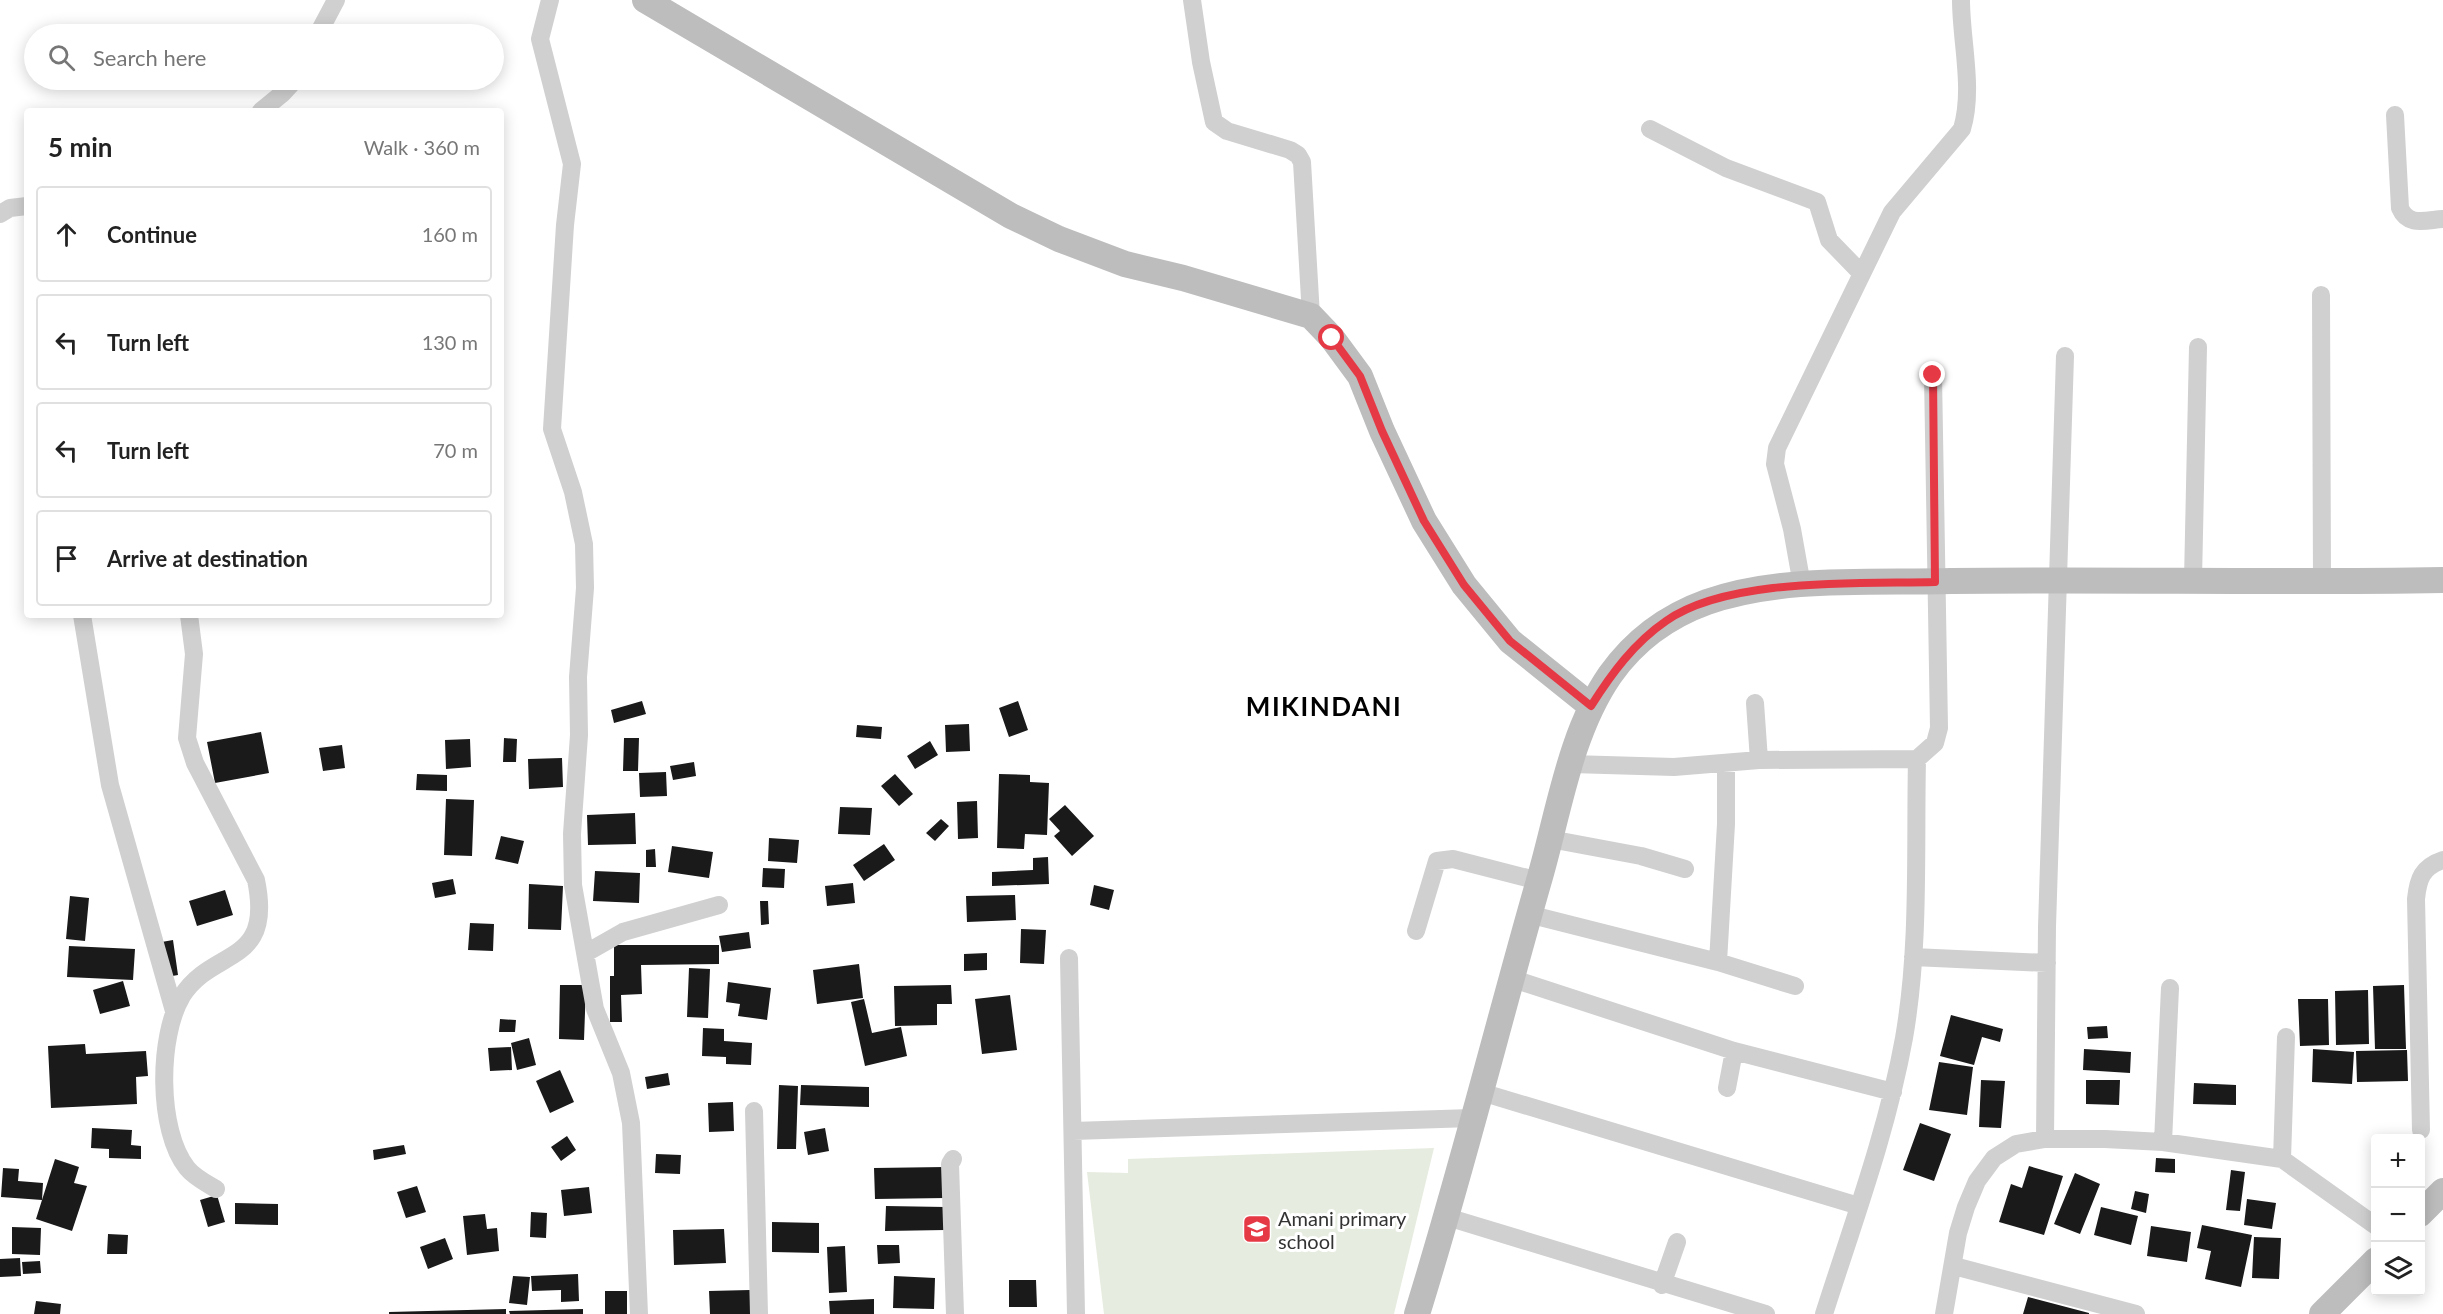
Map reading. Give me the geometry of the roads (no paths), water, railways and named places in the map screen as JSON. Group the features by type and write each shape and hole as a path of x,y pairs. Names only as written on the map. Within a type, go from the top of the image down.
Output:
{"street":[{"path":"323,24 336,0"},
{"path":"550,0 540,39 572,164 565,225 552,429 573,492 584,544 585,588 578,677 579,735 572,834 573,885 595,1009 621,1072 631,1123 639,1314"},
{"path":"645,0 1011,216 1059,239 1125,264 1311,316 1343,351 1360,376 1382,431 1424,521 1464,585 1510,641 1591,706"},
{"path":"1192,0 1201,63 1214,122 1227,131 1290,150 1302,162 1311,316"},
{"path":"1802,585 1775,456 1779,442 1892,212 1962,129 1966,115 1966,93 1961,0"},
{"path":"265,108 286,90"},
{"path":"2395,115 2400,208 2403,215 2413,221 2443,219"},
{"path":"1650,129 1726,168 1818,201 1829,240 1861,273"},
{"path":"0,214 10,208 24,206"},
{"path":"2321,295 2322,582"},
{"path":"2193,580 2198,347"},
{"path":"2045,1139 2047,963 2065,356"},
{"path":"1571,764 1674,767 1759,760 1917,759 1935,743 1939,728 1933,375"},
{"path":"1418,1314 1448,1217 1472,1118 1528,914 1571,764 1591,706 1611,673 1636,645 1668,619 1708,602 1740,594 1802,585 2060,580 2322,582 2443,580"},
{"path":"82,618 110,785 174,1011"},
{"path":"189,618 194,654 188,745 195,763 256,880 260,908 252,938 237,953 204,975 184,993 174,1011 167,1047 164,1102 178,1154 187,1168 216,1189"},
{"path":"1755,704 1759,760"},
{"path":"1824,1314 1893,1092 1904,1035 1913,957 1917,759"},
{"path":"1718,962 1726,824 1726,763"},
{"path":"1550,839 1641,856 1685,869"},
{"path":"2421,1130 2416,899 2419,879 2435,863 2443,860"},
{"path":"1416,931 1437,861 1462,861 1539,881"},
{"path":"586,953 623,932 719,905"},
{"path":"1528,914 1718,962 1795,986"},
{"path":"1913,957 2047,963"},
{"path":"1069,958 1076,1314"},
{"path":"1510,978 1734,1051 1893,1092"},
{"path":"2163,1142 2170,988"},
{"path":"2282,1159 2286,1037"},
{"path":"1727,1088 1734,1051"},
{"path":"1481,1092 1859,1206"},
{"path":"754,1111 759,1314"},
{"path":"1073,1131 1472,1118"},
{"path":"1944,1314 1958,1233 1977,1180 1994,1158 2016,1144 2045,1139 2163,1142 2282,1159 2371,1222"},
{"path":"953,1159 950,1164 955,1314"},
{"path":"2425,1210 2443,1191"},
{"path":"1448,1217 1662,1285 1766,1314"},
{"path":"1662,1285 1677,1242"},
{"path":"2322,1314 2371,1265"},
{"path":"1954,1266 2136,1314"}],"place":[{"name":"Amani primary school","path":"1257,1229"}],"district":[{"name":"MIKINDANI","path":"1324,706"}]}
